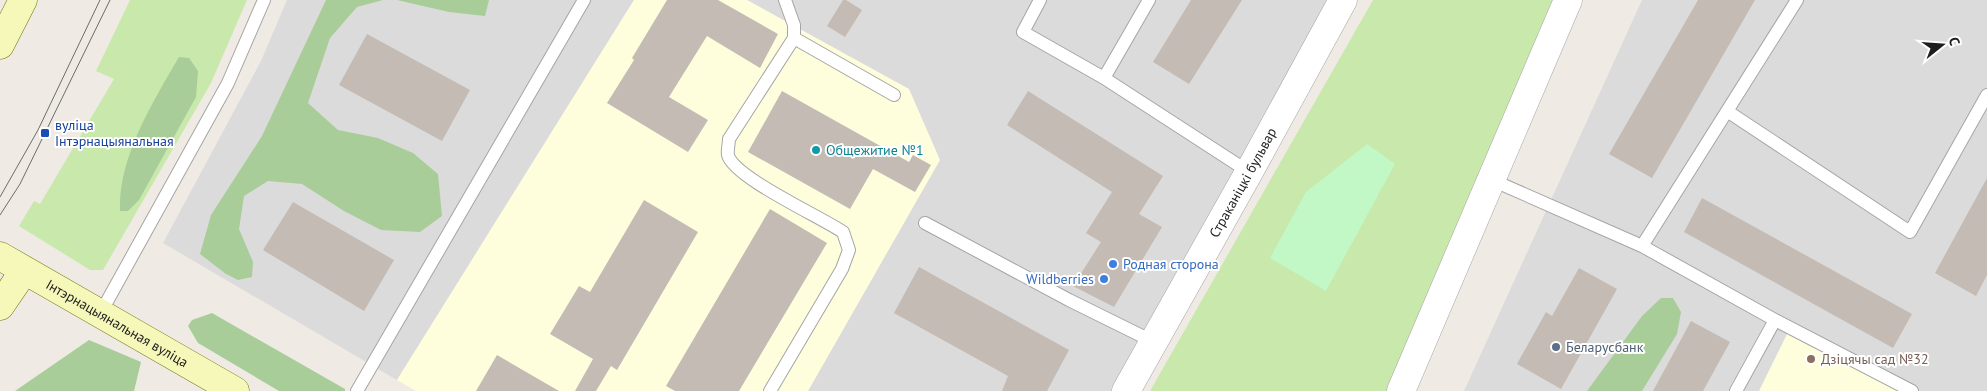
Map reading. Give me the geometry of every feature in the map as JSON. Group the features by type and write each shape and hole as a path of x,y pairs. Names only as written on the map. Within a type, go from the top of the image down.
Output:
{"main road":[{"path":"0,46 23,0"},
{"name":"Інтэрнацыянальная вуліца","path":"0,256 235,391"},
{"path":"0,306 24,271"}],"street":[{"name":"Страканіцкі бульвар","path":"1126,391 1343,0"},
{"path":"1401,391 1568,0"}],"lane":[{"path":"100,314 228,83 264,0"},
{"path":"356,391 584,0"},
{"path":"770,391 842,269 849,250 843,232 764,187 734,166 728,155 729,140 794,38 794,25 785,0"},
{"path":"1040,0 1022,32 1104,78 1249,172"},
{"path":"1104,78 1149,0"},
{"path":"1642,246 1797,0"},
{"path":"794,38 894,94"},
{"path":"1727,111 1910,232 1987,95"},
{"path":"1492,180 1642,246 1775,320 1912,391"},
{"path":"924,223 1069,300 1154,342"},
{"path":"1736,391 1775,320"}],"shaded area":[{"path":"287,0 634,0 397,380 163,243 261,61"},
{"path":"634,0 747,0 909,89 940,160 808,391 416,391 397,380"},
{"path":"747,0 1334,0 1112,391 808,391 939,160 788,24"},
{"path":"1642,0 1987,0 1987,391 1464,391"},
{"name":"Дзіцячы сад №32","path":"1790,328 1905,391 1759,391"}],"green space":[{"path":"130,0 247,0 211,83 103,270 90,270 19,226 34,201 40,204 114,79 96,71"},
{"path":"326,0 383,0 357,7 330,38 308,103 338,130 378,138 413,153 438,174 442,216 420,232 381,230 344,211 302,184 268,181 244,196 239,229 253,262 252,277 238,280 226,274 200,254 211,215 262,136"},
{"path":"397,0 489,0 485,16 449,12"},
{"path":"1373,0 1554,0 1393,391 1150,391"},
{"path":"179,57 189,58 198,71 196,97 139,200 128,211 120,211 121,191 131,150 148,111"},
{"path":"1367,144 1395,164 1326,291 1270,258 1306,192"},
{"path":"1661,298 1673,298 1681,312 1677,334 1642,391 1587,391 1642,316"},
{"path":"212,313 345,389 345,391 279,391 198,343 188,326 192,320"},
{"path":"89,340 141,362 134,391 15,391"}],"building":[{"path":"667,0 718,0 778,34 760,68 707,36 669,97 708,120 688,152 607,103 634,60 632,58"},
{"path":"843,0 862,10 845,37 827,26"},
{"path":"1191,0 1242,0 1189,84 1153,62"},
{"path":"1698,0 1755,0 1652,178 1609,154"},
{"path":"367,34 470,90 442,141 339,85"},
{"name":"Общежитие №1","path":"782,91 909,162 913,155 931,165 915,192 873,169 850,209 748,152"},
{"path":"1028,91 1163,176 1139,214 1162,227 1114,307 1073,286 1101,242 1086,233 1112,192 1007,125"},
{"path":"1987,178 1987,275 1976,296 1935,273"},
{"path":"1702,198 1912,314 1893,348 1684,232"},
{"path":"644,200 698,232 617,370 611,366 596,391 575,391 593,359 550,334 579,286 590,292"},
{"path":"293,202 394,260 364,311 263,250"},
{"path":"770,209 827,243 739,391 675,391 666,386"},
{"path":"919,267 1069,350 1047,391 1002,391 1008,376 894,313"},
{"name":"Беларусбанк","path":"1579,268 1617,289 1561,389 1517,364 1546,312 1552,316"},
{"path":"1691,321 1730,342 1703,391 1653,391"},
{"path":"497,355 559,391 476,391"}],"tram line":[{"path":"0,197 38,130 100,0"},
{"path":"0,215 20,184 110,0"}],"place":[{"name":"вуліца Інтэрнацыянальная","path":"45,133"},
{"name":"Общежитие №1","path":"816,150"},
{"name":"Родная сторона","path":"1113,264"},
{"name":"Wildberries","path":"1104,279"},
{"name":"Беларусбанк","path":"1556,347"},
{"name":"Дзіцячы сад №32","path":"1811,359"}]}
